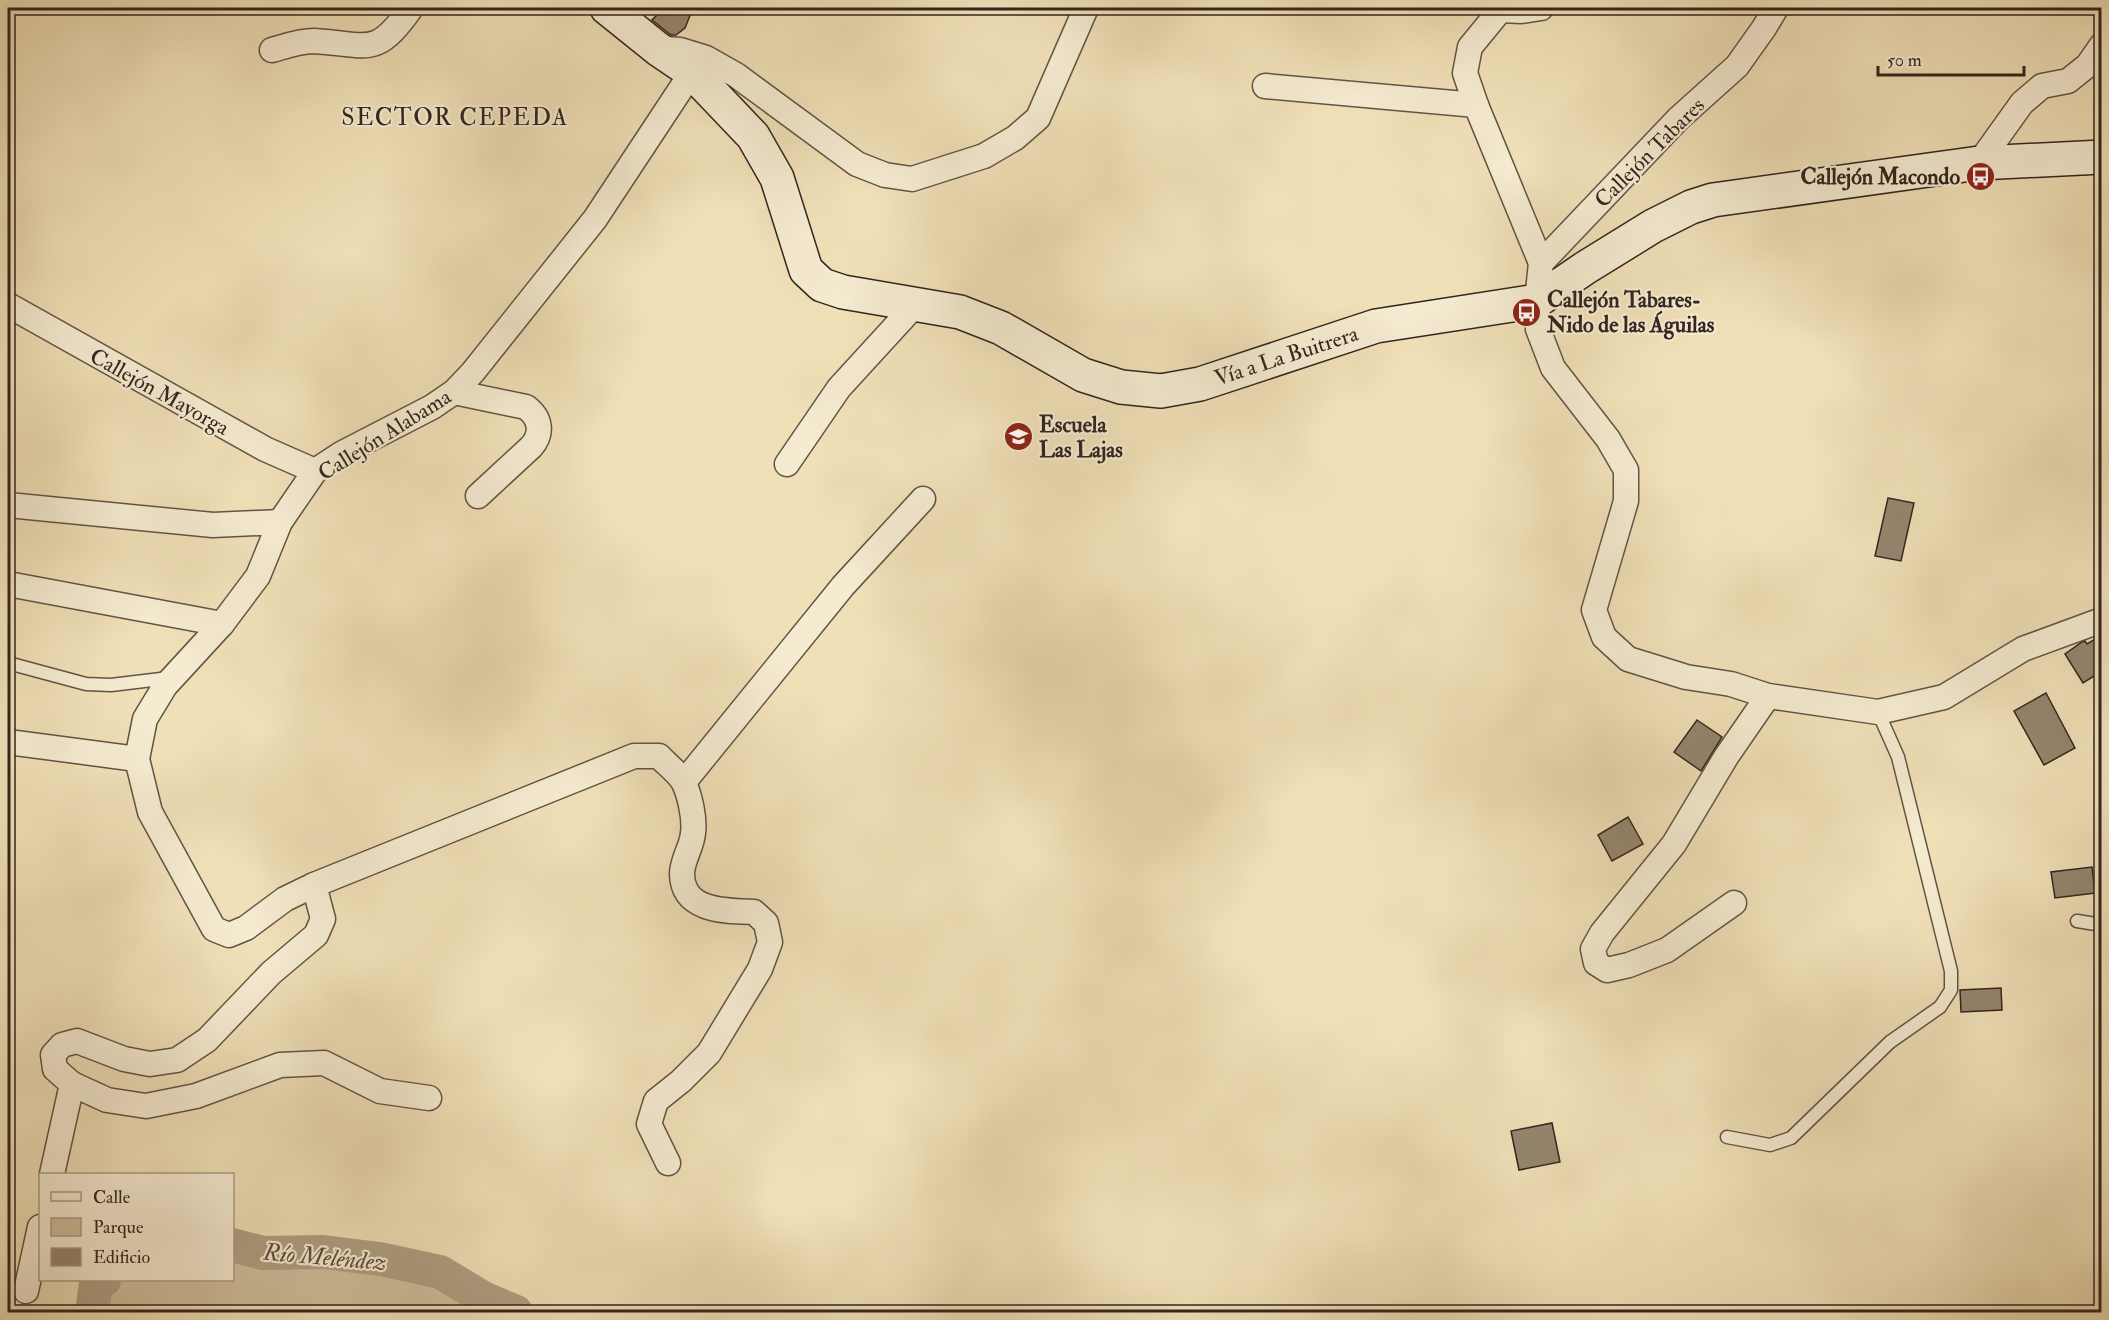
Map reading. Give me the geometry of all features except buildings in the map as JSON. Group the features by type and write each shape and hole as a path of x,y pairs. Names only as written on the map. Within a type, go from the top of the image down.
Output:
{"street":[{"path":"272,50 297,42 313,41 354,46 374,45 389,35 411,8"},
{"name":"Vía a La Buitrera","path":"607,8 658,49 692,72 753,136 777,178 806,270 822,285 843,292 960,312 1001,328 1083,375 1121,387 1161,391 1200,384 1376,326 1537,301 1643,232 1691,207 1713,201 1979,163 2102,157"},
{"path":"658,49 680,50 706,58 736,75 857,164 885,175 912,179 984,156 1015,138 1038,118 1086,8"},
{"path":"1541,8 1521,11 1502,9 1470,47 1465,73 1541,263 1537,301 1538,329 1553,368 1608,439 1626,470 1626,501 1594,610 1604,637 1628,659 1686,677 1731,684 1768,696 1878,712 1944,697 2023,649 2102,620"},
{"name":"Callejón Tabares","path":"1541,263 1671,127 1737,66 1776,8"},
{"path":"1979,163 2022,103 2042,86 2068,81 2088,65 2102,45"},
{"name":"Callejón Alabama","path":"314,885 285,899 246,928 229,935 214,929 150,812 137,759 145,719 165,686 222,624 258,576 280,522 315,471 341,454 432,408 454,392 473,372 595,219 692,72"},
{"path":"1265,86 1476,105"},
{"name":"Callejón Mayorga","path":"8,305 265,449 315,471"},
{"path":"788,464 839,388 915,305"},
{"path":"454,392 526,407 534,412 540,431 538,439 531,447 478,496"},
{"path":"684,782 843,586 923,499"},
{"path":"8,505 213,525 280,522"},
{"path":"8,584 222,624"},
{"path":"1734,903 1667,950 1629,965 1607,970 1596,963 1593,950 1602,933 1674,844 1726,757 1768,696"},
{"path":"8,742 137,759"},
{"path":"429,1098 380,1092 324,1063 280,1065 196,1096 146,1106 107,1100 72,1084 55,1069 53,1055 62,1045 77,1041 124,1059 150,1064 177,1060 207,1040 272,973 316,935 323,919 314,885 634,756 659,756 684,782 690,804 693,833 682,872 686,892 699,903 719,911 754,912 766,923 770,942 760,969 709,1053 681,1082 656,1101 649,1124 668,1163"},
{"path":"52,1173 72,1084"},
{"path":"26,1291 39,1232"}],"lane":[{"path":"8,663 86,684 111,685 173,678"},
{"path":"1727,1137 1770,1144 1791,1138 1890,1042 1940,1007 1951,990 1952,971 1898,757 1878,712"},
{"path":"2077,921 2102,925"}],"green space":[{"path":"234,1245 263,1253 323,1252 380,1259 440,1272 485,1299 516,1312 92,1312 96,1284 102,1281 234,1281"}],"waterway":[{"name":"Río Meléndez","path":"234,1246 263,1253 323,1252 380,1259 440,1272 485,1299 516,1312"},
{"name":"Río Meléndez","path":"92,1312 96,1284 102,1281"}],"place":[{"name":"Callejón Macondo","path":"1981,176"},
{"name":"Callejón Tabares- Nido de las Águilas","path":"1526,312"},
{"name":"Escuela Las Lajas","path":"1018,437"}],"district":[{"name":"SECTOR CEPEDA","path":"455,117"}]}
